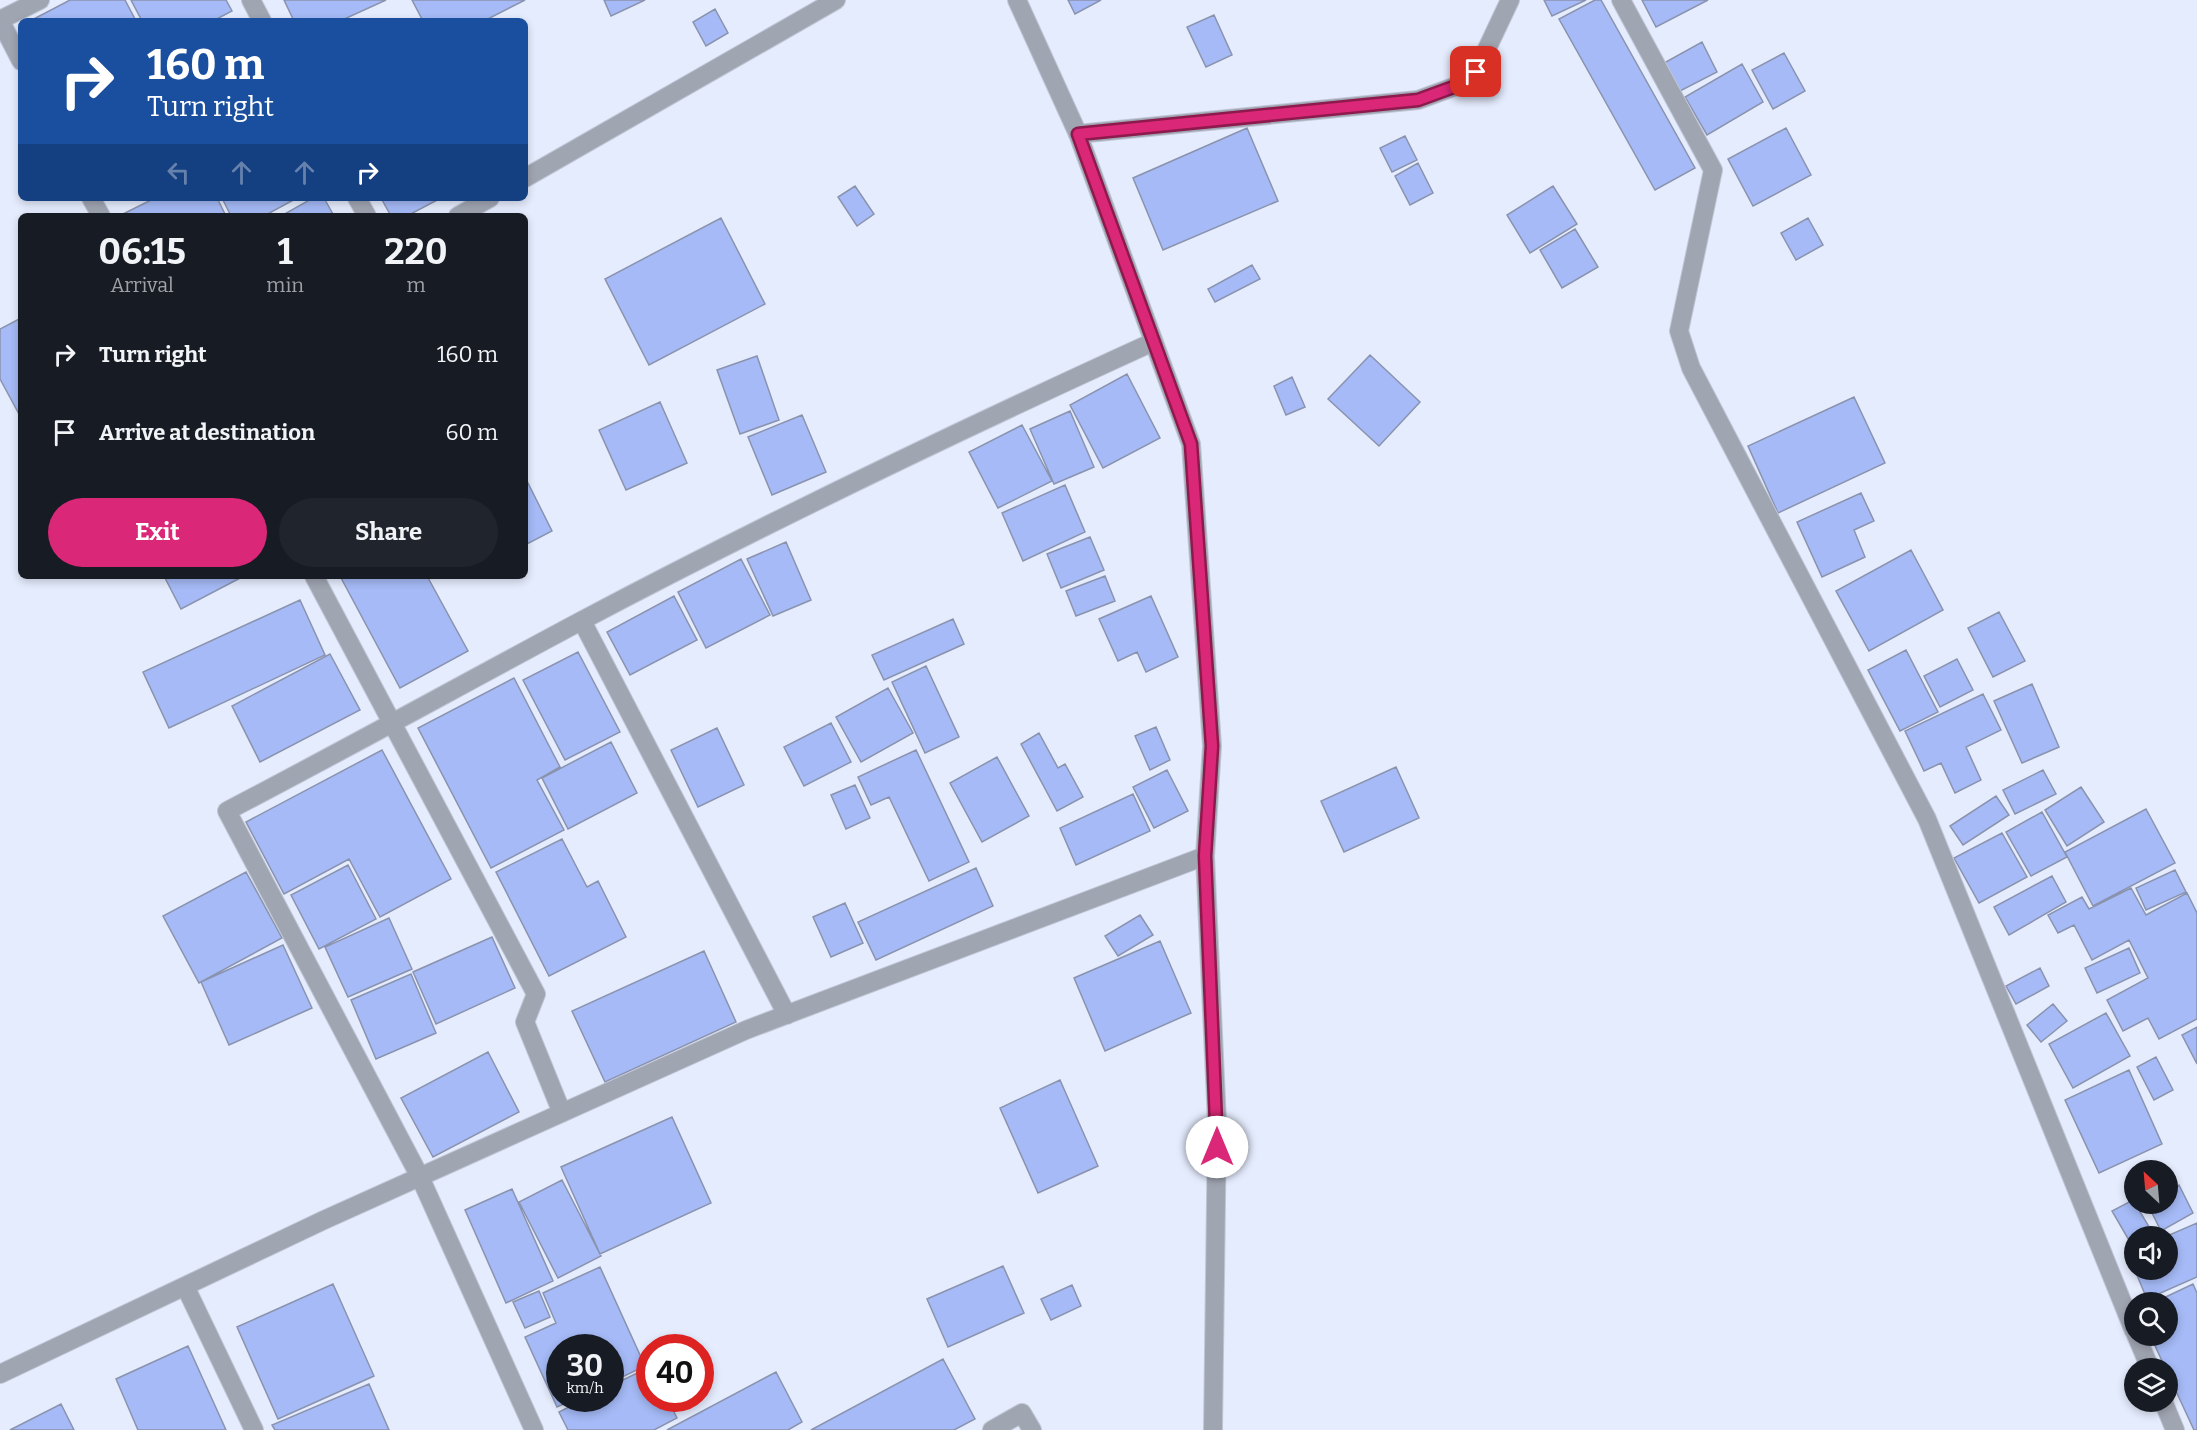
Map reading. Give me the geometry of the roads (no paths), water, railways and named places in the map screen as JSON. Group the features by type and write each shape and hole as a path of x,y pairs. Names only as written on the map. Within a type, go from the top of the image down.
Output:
{"street":[{"path":"18,55 0,20 40,0"},
{"path":"251,0 260,18"},
{"path":"528,176 836,0"},
{"path":"1017,0 1078,134 1191,444 1212,746 1205,856 1217,1123 1213,1430"},
{"path":"1078,134 1418,100 1459,85 1476,72 1510,0"},
{"path":"1621,0 1713,170 1679,331 1691,368 1927,819 2124,1305"},
{"path":"463,213 485,201"},
{"path":"534,1430 420,1177 227,811 393,725 582,621 999,413 1153,342"},
{"path":"316,579 536,994 525,1022 562,1113"},
{"path":"582,621 787,1015"},
{"path":"0,1374 420,1177 746,1030 1205,856"},
{"path":"185,1286 254,1430"},
{"path":"2168,1412 2175,1430"},
{"path":"992,1430 1022,1413 1032,1430"}]}
